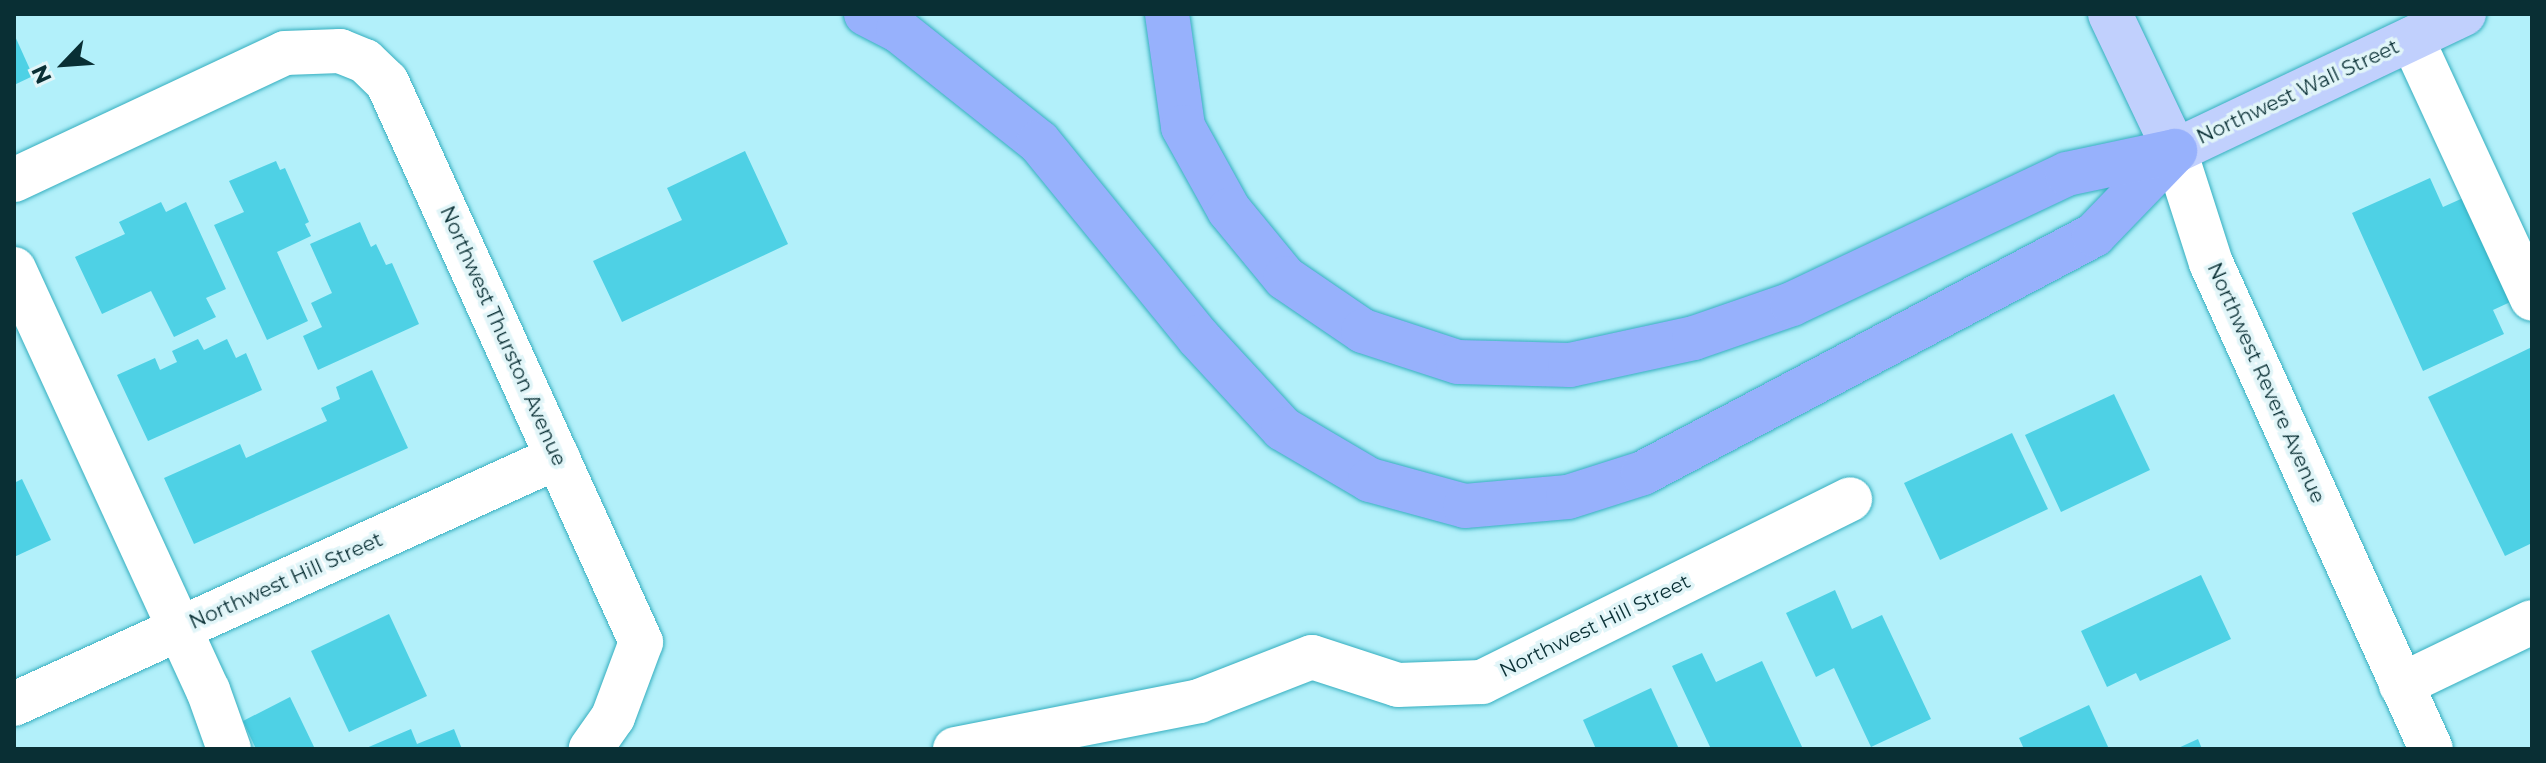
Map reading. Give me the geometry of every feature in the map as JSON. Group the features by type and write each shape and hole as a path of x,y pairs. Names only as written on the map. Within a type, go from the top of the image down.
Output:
{"highway":[{"path":"866,14 898,30 1039,142 1198,337 1283,429 1370,480 1465,506 1568,497 1643,473 2094,235 2175,151"},
{"path":"1167,14 1183,127 1229,210 1285,278 1363,331 1458,362 1570,365 1694,338 1792,304 2067,174 2175,151"}],"main road":[{"name":"Northwest Revere Avenue","path":"2110,14 2175,151"},
{"name":"Northwest Wall Street","path":"2175,151 2464,14"}],"street":[{"path":"2412,39 2532,299"},
{"name":"Northwest Thurston Avenue","path":"14,180 285,53 340,51 365,61 387,82 641,642 613,717 591,749"},
{"name":"Northwest Revere Avenue","path":"2175,151 2211,263 2431,749"},
{"path":"14,269 179,629 229,749"},
{"name":"Northwest Hill Street","path":"14,704 558,457"},
{"name":"Northwest Hill Street","path":"955,749 1199,701 1312,657 1398,685 1482,682 1850,499"},
{"path":"2401,685 2532,622"}],"building":[{"path":"14,34 33,76 14,85"},
{"path":"745,151 788,244 622,322 593,261 682,220 667,188"},
{"path":"276,161 280,170 285,168 309,222 305,224 311,236 277,252 308,321 267,340 214,225 244,212 229,181"},
{"path":"2430,178 2443,207 2472,194 2519,298 2493,310 2504,334 2423,371 2352,213"},
{"path":"161,202 166,212 186,202 226,289 206,298 216,317 174,337 151,291 102,314 75,257 125,234 119,222"},
{"path":"360,222 371,247 376,244 386,265 392,263 419,324 318,370 303,336 322,327 311,303 332,293 310,244"},
{"path":"198,339 204,350 227,339 236,358 246,353 262,390 148,441 117,375 155,358 160,370 177,362 172,351"},
{"path":"2532,347 2532,543 2505,556 2428,397"},
{"path":"372,370 408,448 194,544 164,478 240,444 246,458 327,421 321,408 340,399 336,387"},
{"path":"2114,394 2150,470 2061,512 2025,435"},
{"path":"2012,433 2048,509 1940,560 1904,483"},
{"path":"22,479 51,540 14,557 14,483"},
{"path":"2201,575 2231,639 2140,681 2136,673 2107,687 2081,631"},
{"path":"1835,590 1852,629 1882,615 1931,719 1871,747 1834,668 1816,677 1786,613"},
{"path":"389,614 427,696 349,732 311,651"},
{"path":"1702,653 1716,682 1762,661 1803,749 1711,749 1672,666"},
{"path":"1651,688 1679,749 1596,749 1583,720"},
{"path":"290,697 315,749 256,749 243,721"},
{"path":"2089,705 2109,749 2024,749 2019,738"},
{"path":"411,729 417,744 454,729 462,749 364,749"},
{"path":"2198,739 2202,749 2176,749"}]}
